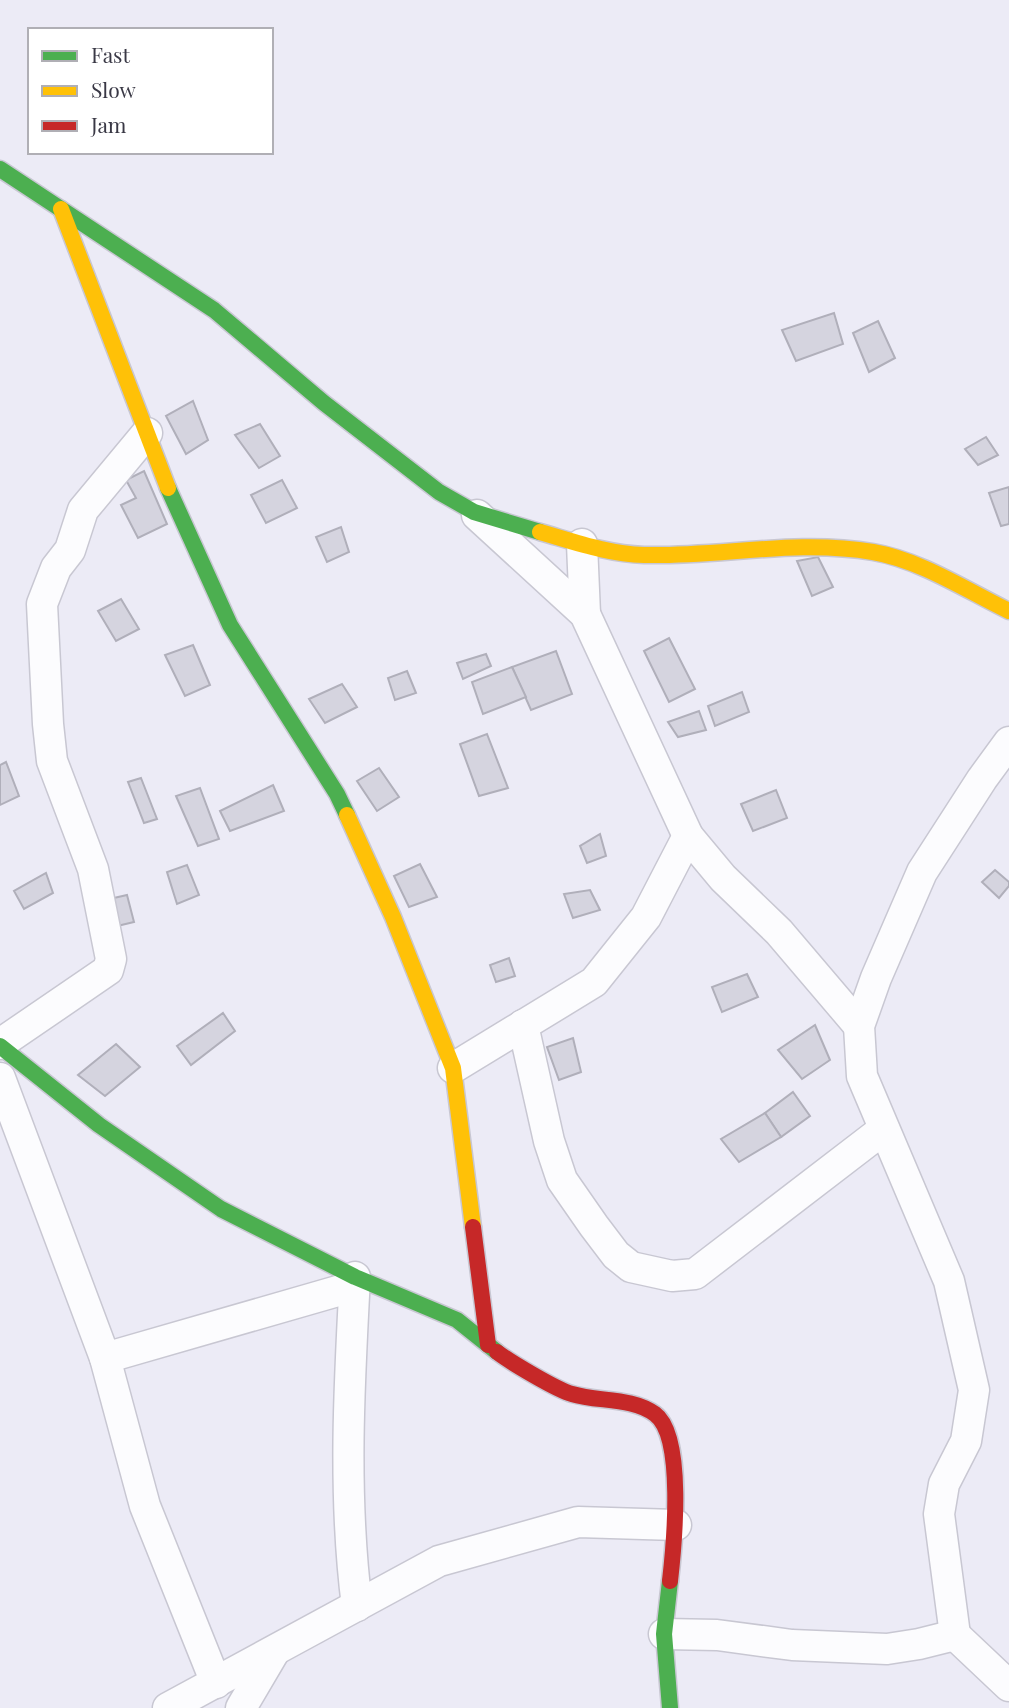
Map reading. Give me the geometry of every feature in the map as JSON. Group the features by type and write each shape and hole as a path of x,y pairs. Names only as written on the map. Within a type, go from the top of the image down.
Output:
{"street":[{"path":"0,169 214,310 324,403 439,492 474,512 585,614"},
{"path":"61,209 147,433 215,596 230,625 337,794 393,917 453,1068 488,1345"},
{"path":"147,433 83,510 70,550 56,569 42,604 52,761 93,869 111,960 108,971 0,1045 99,1125 221,1209 355,1281 457,1320 503,1356 570,1394 640,1406 657,1415 666,1432 674,1474 676,1525 664,1634 670,1708"},
{"path":"474,512 604,551 644,555 800,547 874,552 923,568 1009,611"},
{"path":"582,544 585,614 688,836 723,878 779,932 859,1026"},
{"path":"1009,742 922,872 876,978 859,1026 862,1076 949,1281 974,1390 966,1441 944,1484 939,1514 955,1635 1009,1686"},
{"path":"453,1068 594,982 646,917 688,836"},
{"path":"523,1025 549,1141 562,1180 616,1255 631,1268 672,1276 695,1274 884,1129"},
{"path":"0,1078 105,1358 145,1506 216,1683"},
{"path":"105,1358 355,1281"},
{"path":"355,1281 348,1447 351,1562 357,1606"},
{"path":"168,1708 439,1561 578,1522 676,1525"},
{"path":"664,1634 717,1635 792,1645 887,1649 955,1635"},
{"path":"241,1708 274,1651"}],"building":[{"path":"834,313 843,344 796,361 782,330"},
{"path":"878,321 895,358 869,372 853,333"},
{"path":"193,401 208,440 186,454 166,416"},
{"path":"260,424 280,456 259,468 235,435"},
{"path":"986,437 998,455 978,465 965,449"},
{"path":"144,471 167,524 138,538 121,505 136,498 126,480"},
{"path":"282,480 297,508 266,523 251,495"},
{"path":"1009,487 1009,524 1001,526 989,493"},
{"path":"341,527 349,552 327,562 316,537"},
{"path":"818,557 833,587 812,596 797,561"},
{"path":"121,599 139,629 116,641 98,611"},
{"path":"669,638 695,689 669,702 644,651"},
{"path":"193,645 210,685 185,696 165,655"},
{"path":"556,651 572,694 531,710 512,667"},
{"path":"486,654 491,666 463,679 457,663"},
{"path":"512,667 526,697 483,714 472,682"},
{"path":"407,671 416,693 395,700 388,678"},
{"path":"342,684 357,707 325,723 309,699"},
{"path":"742,692 749,712 715,726 708,706"},
{"path":"699,711 706,730 678,737 668,722"},
{"path":"487,734 508,788 479,796 460,744"},
{"path":"6,762 19,796 0,805 0,765"},
{"path":"379,768 399,797 377,811 357,781"},
{"path":"141,778 157,819 144,823 128,782"},
{"path":"273,785 284,811 230,831 220,811"},
{"path":"200,788 219,839 198,846 176,796"},
{"path":"776,790 787,818 753,831 741,804"},
{"path":"600,834 606,856 587,863 580,846"},
{"path":"420,864 437,897 409,907 394,876"},
{"path":"187,865 199,895 177,904 167,872"},
{"path":"995,870 1009,882 1009,886 999,898 982,882"},
{"path":"46,873 53,893 24,909 14,891"},
{"path":"590,890 600,910 573,918 564,894"},
{"path":"127,895 134,922 113,927 105,900"},
{"path":"509,958 515,976 496,982 490,965"},
{"path":"747,974 758,997 722,1012 712,987"},
{"path":"223,1013 235,1031 191,1065 177,1046"},
{"path":"815,1025 830,1060 802,1079 778,1050"},
{"path":"573,1038 581,1072 559,1080 547,1047"},
{"path":"116,1044 140,1067 105,1096 78,1075"},
{"path":"793,1092 810,1116 781,1137 765,1113"},
{"path":"765,1113 781,1137 739,1162 721,1139"}],"traffic: fast":[{"path":"0,169 214,310 324,403 439,492 474,512 540,532"},
{"path":"168,488 230,625 337,794 347,815"},
{"path":"0,1046 99,1125 221,1209 355,1277 457,1320 497,1352"},
{"path":"670,1581 664,1634 670,1708"}],"traffic: slow":[{"path":"61,209 168,488"},
{"path":"540,532 605,550 644,555 815,547 873,552 925,569 1009,611"},
{"path":"347,815 393,917 453,1068 473,1227"}],"traffic: jam":[{"path":"473,1227 488,1345"},
{"path":"497,1352 565,1391 625,1402 655,1414 664,1426 671,1444 674,1467 675,1519 670,1581"}]}
